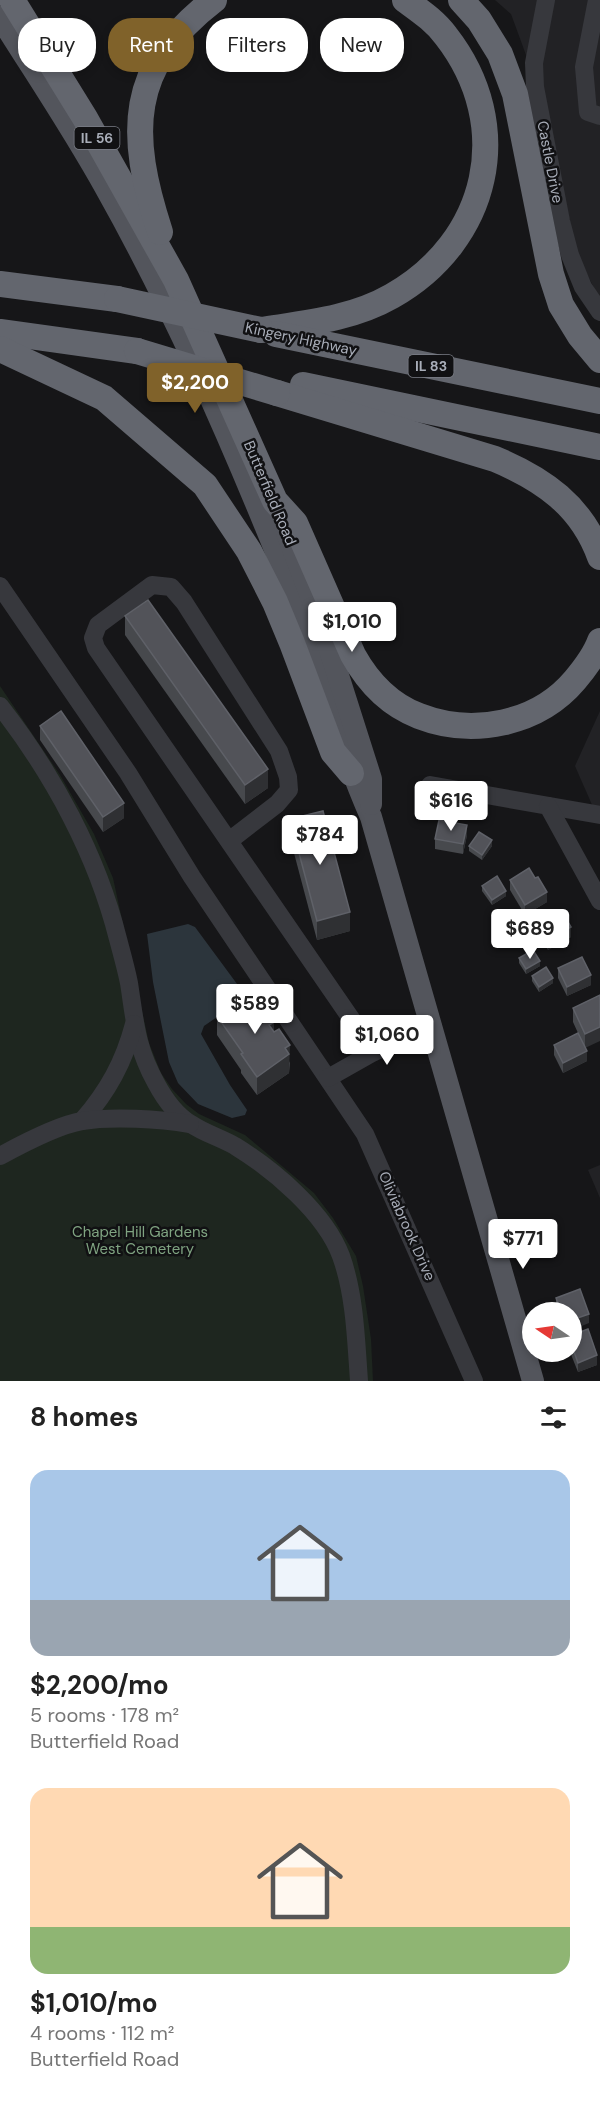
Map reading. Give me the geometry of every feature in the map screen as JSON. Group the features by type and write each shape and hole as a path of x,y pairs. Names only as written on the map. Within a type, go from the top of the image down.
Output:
{"highway":[{"name":"Butterfield Road","path":"12,0 85,118 176,280 275,501"},
{"path":"176,280 152,206 139,132 140,110 154,68 166,48 185,24 214,0"},
{"path":"261,330 341,317 391,297 414,283 435,265 468,222 478,197 485,146 483,121 477,94 469,71 446,35 427,16 405,0"},
{"path":"461,0 479,20 500,54 514,94 550,274 561,305 580,336 600,360"},
{"name":"Kingery Highway","path":"0,284 117,299 600,401"},
{"path":"0,332 137,351 275,386 600,447"},
{"path":"0,349 104,398 205,485 249,551 275,602 333,752 351,773"},
{"path":"275,386 495,459 520,470 564,499 580,518 594,541 600,557"},
{"path":"275,501 295,523 362,672 385,696 419,716 443,723 475,726 501,723 527,715 550,703 566,690 581,673 598,648 600,641"}],"main road":[{"name":"Butterfield Road","path":"0,17 104,185 148,267 204,381 278,558 306,633 351,773 371,817 533,1381"},
{"name":"Butterfield Road","path":"275,501 322,625 371,779 371,817"}],"street":[{"path":"597,0 584,67 588,112 600,116"},
{"name":"Castle Drive","path":"543,2 534,63 535,87 561,221 570,255 583,287 600,312"},
{"path":"229,841 277,804 289,790 288,777 279,751 184,602 171,587 152,585 98,625 93,638 96,648 374,1052"},
{"name":"Oliviabrook Drive","path":"0,586 128,773 192,876 366,1134 474,1381"},
{"path":"0,706 44,769 80,836 109,906 129,983 134,1024 141,1053 171,1106 190,1124"},
{"path":"430,785 600,815"},
{"path":"548,806 600,901"},
{"path":"82,1121 110,1086 134,1024"},
{"path":"328,1078 374,1052 433,1028"},
{"path":"0,1156 82,1121 166,1120 190,1124 218,1136 246,1153 306,1204 327,1228 341,1256 349,1288 355,1329 359,1381"}],"shaded area":[{"path":"495,0 600,0 600,300 576,252 548,115 511,14"},
{"path":"600,711 600,808 593,807 575,766"},
{"path":"188,924 195,927 240,988 243,999 204,1026 201,1034 247,1110 245,1115 232,1118 198,1104 178,1083 169,1062 153,982 147,934"},
{"path":"600,1165 600,1198 588,1170"}],"green space":[{"name":"Chapel Hill Gardens West Cemetery","path":"0,686 60,775 94,834 113,878 149,1043 161,1073 186,1104 199,1114 245,1135 314,1193 333,1218 356,1256 371,1339 373,1381 0,1381"}],"building":[{"path":"148,600 268,769 245,785 125,616"},
{"path":"61,711 124,803 103,817 40,726"},
{"path":"323,811 350,912 317,921 290,819"},
{"path":"439,820 467,825 463,844 435,839"},
{"path":"479,832 492,840 482,855 469,846"},
{"path":"529,868 547,892 525,905 510,880"},
{"path":"497,876 506,891 492,900 482,886"},
{"path":"561,910 571,927 548,940 538,922"},
{"path":"533,950 540,961 526,969 519,958"},
{"path":"582,957 591,975 567,987 558,968"},
{"path":"546,967 553,978 539,987 532,976"},
{"path":"248,995 251,1000 256,997 274,1022 269,1025 274,1032 279,1029 290,1045 285,1048 289,1054 257,1077 217,1016"},
{"path":"600,995 600,1027 585,1034 573,1008"},
{"path":"578,1033 587,1051 563,1063 554,1045"},
{"path":"580,1289 589,1314 582,1316 582,1302 557,1302 556,1298"},
{"path":"588,1329 597,1355 582,1361 582,1331"}]}
